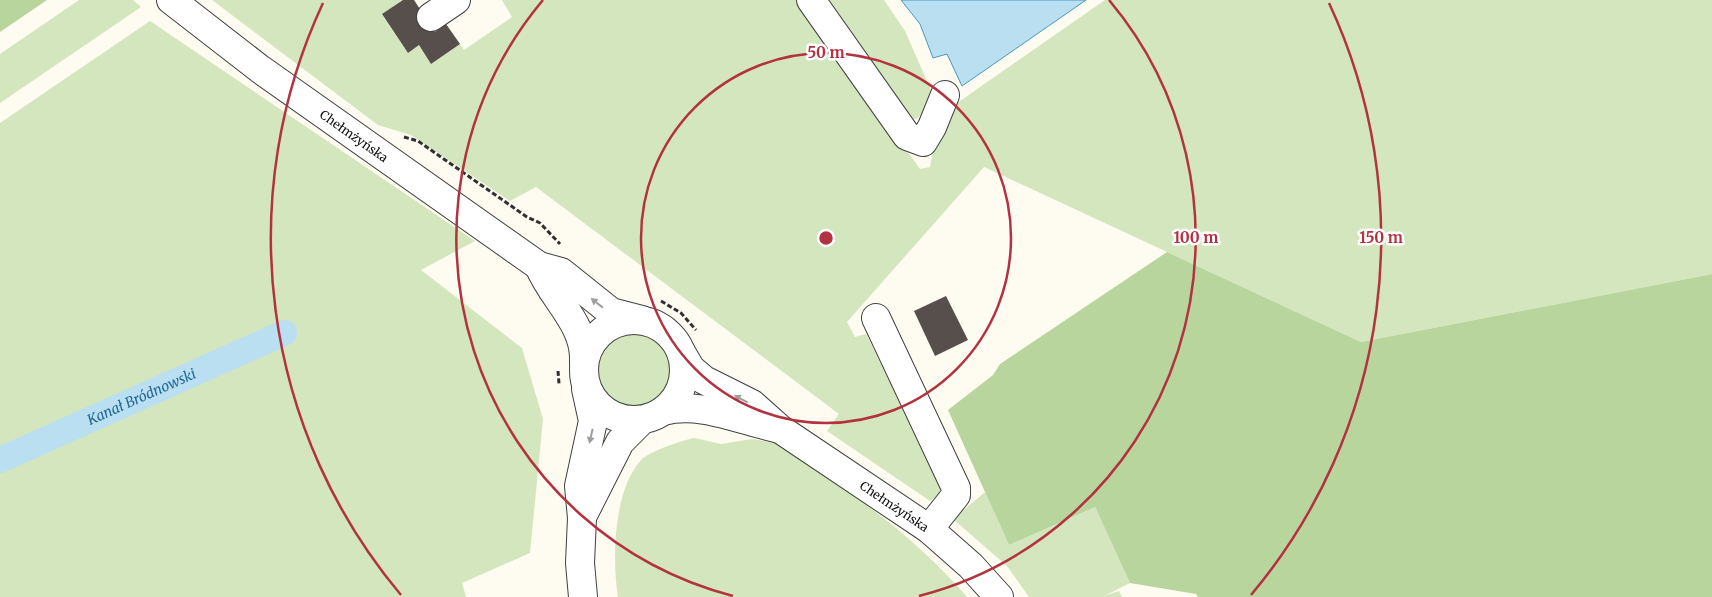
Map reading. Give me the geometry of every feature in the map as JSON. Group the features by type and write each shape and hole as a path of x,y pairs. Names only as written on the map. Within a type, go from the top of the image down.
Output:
{"street":[{"name":"Chełmżyńska","path":"171,0 234,50 540,266 561,272 611,312 650,310"},
{"path":"432,17 456,0"},
{"path":"811,0 907,136 923,142 932,127 945,95"},
{"path":"540,266 546,284 580,334 593,421 579,486 582,518 580,563 583,597"},
{"path":"582,518 620,442 674,401 681,388 691,345 655,324 650,310 604,329 594,338 585,375 595,403 608,414 630,421 652,416"},
{"path":"876,318 956,488 956,495 929,529"},
{"name":"Chełmżyńska","path":"691,345 691,369 704,380 752,404 780,428 929,529 965,560 999,597"},
{"name":"Chełmżyńska","path":"652,416 678,408 696,409 780,428"}],"path":[{"path":"527,217 543,226 564,249"},
{"path":"650,310 681,313 691,345"}],"green space":[{"path":"0,0 47,0 0,32"},
{"path":"79,0 133,0 141,7 0,103 0,54"},
{"path":"212,0 403,0 382,15 408,53 419,45 431,64 460,44 464,50 512,17 502,0 800,0 920,169 930,167 935,139 957,103 1105,0 1712,0 1712,274 1361,342 984,167 847,322 855,337 866,334 941,485 939,494 930,501 827,431 839,414 536,187 510,201 411,135 378,125"},
{"path":"819,0 884,0 905,31 934,97 931,106 916,119 901,117"},
{"path":"150,21 475,241 421,270 522,348 543,419 530,553 462,583 466,597 0,597 0,123"},
{"path":"1167,252 1361,342 1712,274 1712,597 1198,597 1196,594 1130,583 1095,507 1009,545 948,410 993,375 1000,364"},
{"path":"634,333 648,336 660,344 668,356 671,370 668,384 660,396 648,404 634,407 620,404 608,396 600,384 597,370 600,356 608,344 620,336"},
{"path":"695,438 721,444 752,439 775,443 827,476 901,532 946,574 967,597 618,597 615,563 617,525 625,488 632,472 646,456 667,446"},
{"path":"985,492 1009,545 1095,507 1130,583 1104,596 1119,591 1122,597 1029,597 1007,566 953,519"}],"water":[{"path":"901,0 1086,0 962,86 947,54 933,58 920,24"}],"building":[{"path":"403,0 414,0 435,32 446,24 460,44 431,64 419,45 408,53 382,14"},
{"path":"946,296 968,340 935,356 914,311"}],"waterway":[{"name":"Kanał Bródnowski","path":"0,460 284,333"}]}
